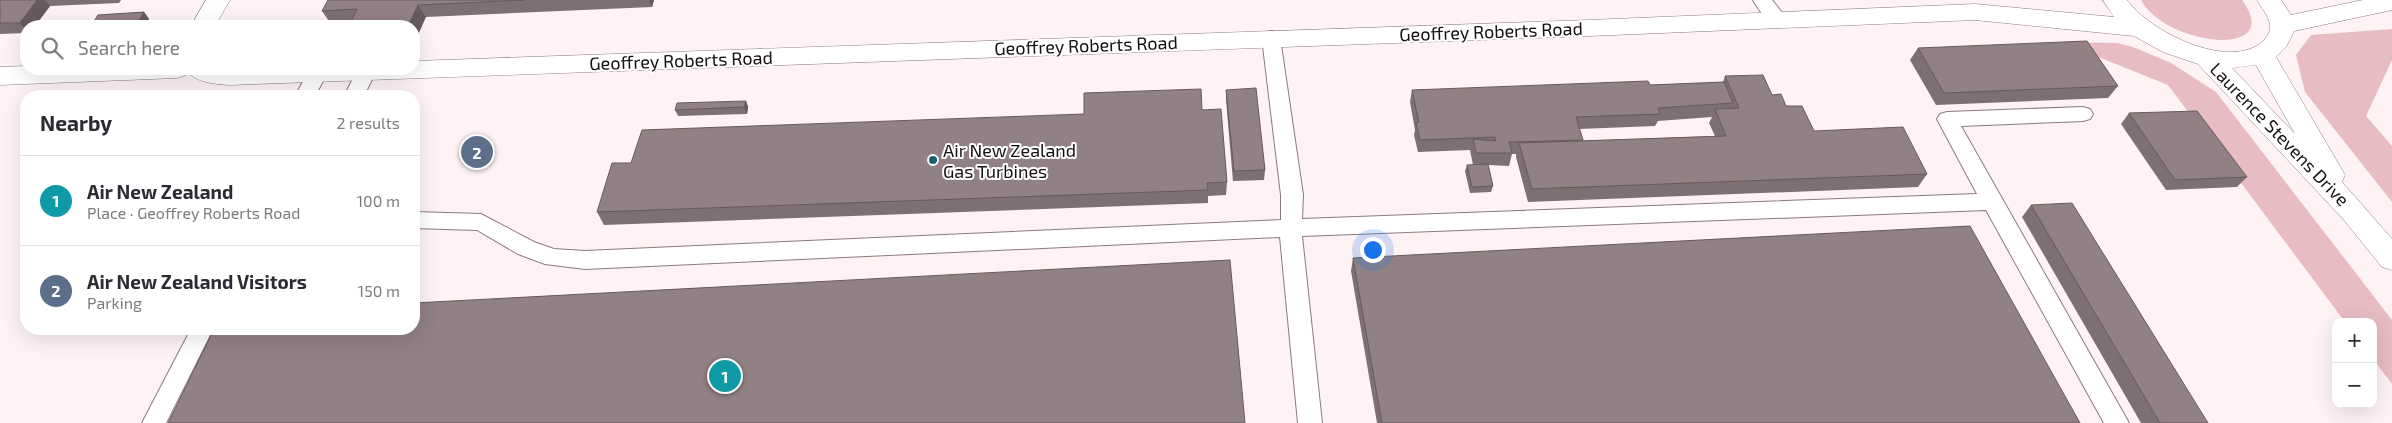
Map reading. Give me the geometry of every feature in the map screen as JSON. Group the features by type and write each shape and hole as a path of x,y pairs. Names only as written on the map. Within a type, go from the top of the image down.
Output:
{"street":[{"path":"206,20 218,0"},
{"name":"Geoffrey Roberts Road","path":"1975,12 2027,0"},
{"path":"2115,0 2126,16 2139,28 2158,39 2206,57 2236,60 2263,55 2274,46 2281,35 2282,24 2269,0"},
{"path":"2282,24 2392,2"},
{"name":"Geoffrey Roberts Road","path":"420,69 1271,38 1775,10 1975,12 2139,28"},
{"name":"Laurence Stevens Drive","path":"2263,55 2353,211"},
{"name":"Laurence Stevens Drive","path":"2206,57 2353,211 2392,259"},
{"path":"0,76 25,75"},
{"name":"Geoffrey Roberts Road","path":"213,75 251,75"}],"lane":[{"path":"1762,0 1775,10"},
{"path":"1271,38 1292,194 1291,248 1310,423"},
{"path":"308,90 316,75"},
{"path":"357,90 364,75"},
{"path":"2083,114 1947,119 2117,423"},
{"path":"420,220 467,220 481,222 526,248 553,258 585,260 1292,228 1992,202"},
{"path":"154,423 199,335"}],"shaded area":[{"path":"2141,0 2242,0 2251,19 2248,32 2236,38 2217,40 2195,36 2173,28 2154,16"},
{"path":"2392,29 2392,60 2366,116 2392,146 2392,202 2305,92 2296,55 2311,35"},
{"path":"2069,42 2117,43 2133,47 2171,63 2216,92 2392,320 2392,384 2377,364 2377,318 2342,318 2168,85 2091,54"}],"building":[{"path":"0,0 37,0 22,20 20,20 20,23 0,23"},
{"path":"328,0 525,0 418,5 411,20 352,20 357,9 322,11"},
{"path":"144,12 139,20 95,20 98,15"},
{"path":"2087,41 2118,86 1944,93 1918,48"},
{"path":"1763,75 1772,95 1781,94 1786,106 1802,106 1814,131 1903,127 1927,174 1532,189 1519,143 1726,136 1715,109 1739,108 1725,76"},
{"path":"1648,81 1650,85 1724,82 1733,103 1658,108 1660,114 1576,117 1583,140 1509,142 1512,153 1476,153 1473,139 1496,141 1495,137 1420,140 1416,123 1419,122 1412,90"},
{"path":"1256,88 1265,170 1234,171 1226,90"},
{"name":"Air New Zealand Gas Turbines","path":"1201,89 1202,110 1221,109 1227,182 1207,183 1208,190 597,212 612,163 631,163 642,130 1084,114 1084,93"},
{"path":"746,101 744,107 675,110 677,103"},
{"path":"2197,111 2247,177 2175,180 2129,113"},
{"path":"1488,164 1493,186 1472,187 1467,165"},
{"path":"2072,203 2208,423 2160,423 2031,205"},
{"path":"1970,226 2080,423 1382,423 1353,258"},
{"path":"1230,260 1245,423 168,423 211,335 420,335 420,303"}],"place":[{"name":"Air New Zealand Visitors","path":"477,152"},
{"name":"Air New Zealand Gas Turbines","path":"933,160"},
{"name":"Air New Zealand","path":"725,376"}]}
